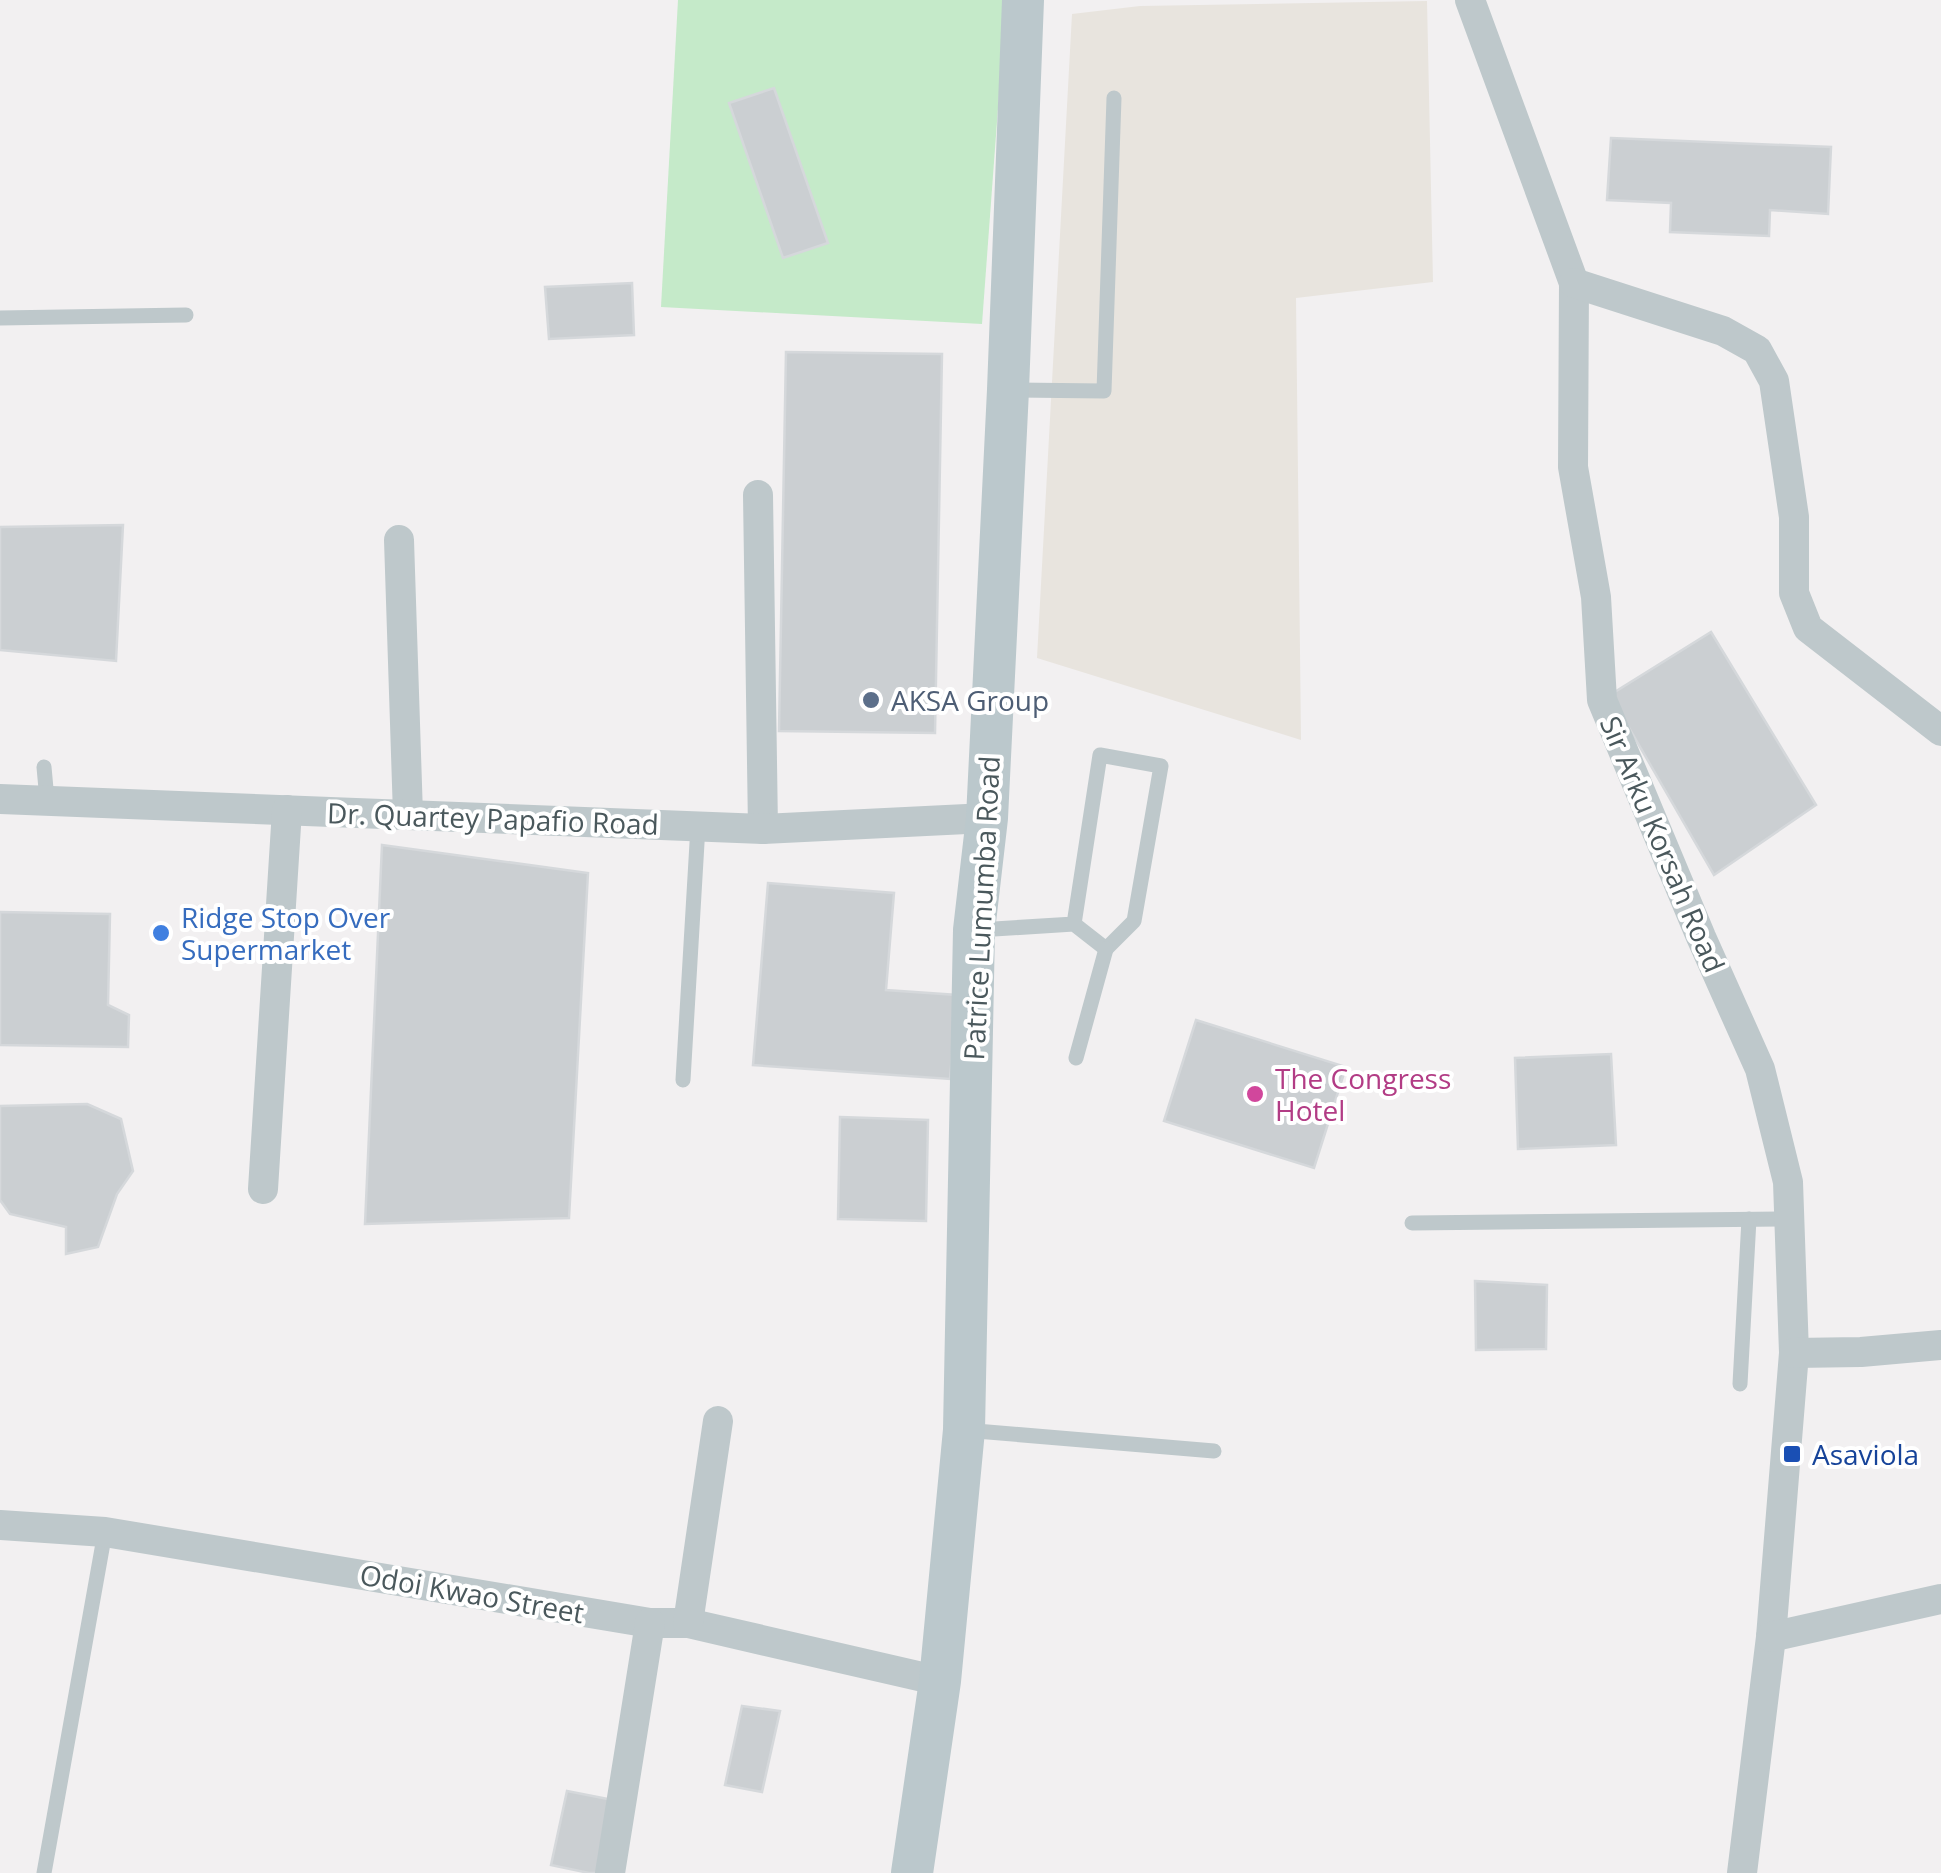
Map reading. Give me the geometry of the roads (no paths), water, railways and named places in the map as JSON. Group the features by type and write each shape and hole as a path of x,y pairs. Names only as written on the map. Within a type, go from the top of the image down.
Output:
{"street":[{"name":"Patrice Lumumba Road","path":"912,1873 940,1681 964,1430 974,930 987,818 1023,0"},
{"name":"Sir Arku Korsah Road","path":"1470,0 1574,283 1573,467 1596,597 1602,700 1760,1068 1788,1182 1794,1353 1771,1637 1742,1873"},
{"path":"1574,283 1723,331 1757,350 1774,382 1794,517 1794,593 1808,628 1941,731"},
{"path":"758,495 762,829"},
{"path":"398,540 408,815"},
{"name":"Dr. Quartey Papafio Road","path":"0,799 762,829 987,818"},
{"path":"263,1189 287,810"},
{"path":"1794,1353 1941,1345"},
{"path":"688,1623 718,1421"},
{"name":"Odoi Kwao Street","path":"0,1525 105,1532 650,1623 688,1623 940,1681"},
{"path":"1771,1637 1941,1599"},
{"path":"610,1873 650,1623"}],"lane":[{"path":"1008,390 1104,391 1114,98"},
{"path":"0,318 186,315"},
{"path":"1074,924 1100,755 1161,766 1134,921 1106,949 1076,1058"},
{"path":"44,767 47,800"},
{"path":"683,1080 698,826"},
{"path":"974,930 1074,924 1106,949"},
{"path":"1412,1224 1789,1219"},
{"path":"1740,1384 1748,1220"},
{"path":"964,1430 1214,1452"},
{"path":"44,1873 105,1532"}],"place":[{"name":"AKSA Group","path":"871,700"},
{"name":"Ridge Stop Over Supermarket","path":"161,933"},
{"name":"The Congress Hotel","path":"1255,1094"},
{"name":"Asaviola","path":"1792,1454"}]}
